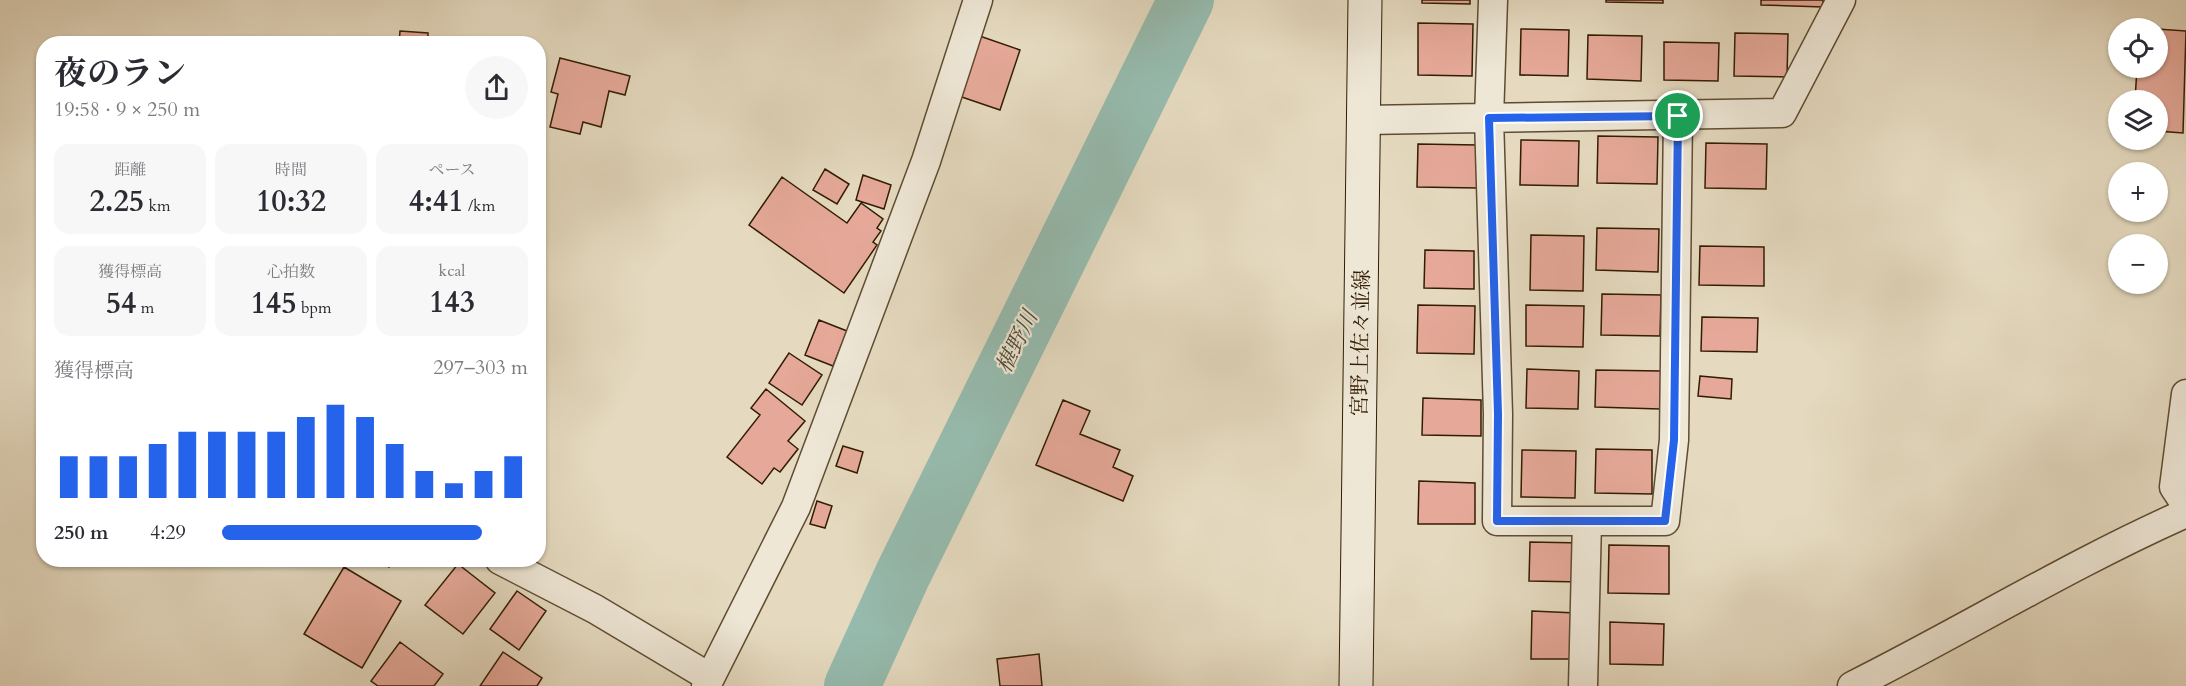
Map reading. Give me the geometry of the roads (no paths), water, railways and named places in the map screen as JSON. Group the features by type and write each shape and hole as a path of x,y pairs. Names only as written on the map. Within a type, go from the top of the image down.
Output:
{"main road":[{"name":"宮野上佐々並線","path":"1356,686 1365,0"}],"street":[{"path":"514,567 595,609 708,681 796,507 926,161 978,0"},
{"path":"1493,0 1489,118 1498,414 1497,521 1665,521 1674,440 1678,116"},
{"path":"1365,120 1782,113 1841,0"},
{"path":"2186,394 2174,486 2186,505"},
{"path":"1852,686 1930,647 2045,582 2186,513"},
{"path":"1583,686 1587,521"}],"waterway":[{"name":"椹野川","path":"852,686 903,574 1186,0"}]}
